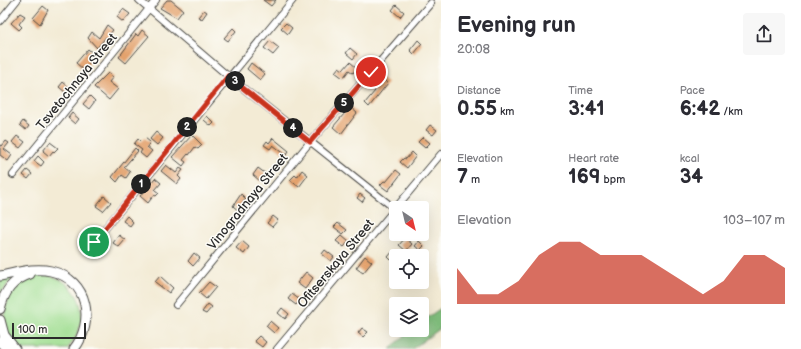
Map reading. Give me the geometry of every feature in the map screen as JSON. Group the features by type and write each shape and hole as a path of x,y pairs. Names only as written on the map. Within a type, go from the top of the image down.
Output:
{"highway":[{"path":"0,276 28,270 39,270 51,271 66,277 72,282 82,294 87,310 83,335 74,349"},
{"path":"0,309 5,294 10,286 20,278 39,270"},
{"path":"0,320 4,335 15,349"},
{"path":"0,342 8,349"}],"street":[{"path":"0,21 17,0"},
{"path":"139,0 228,76 389,204"},
{"name":"Tsvetochnaya Street","path":"13,175 156,0"},
{"path":"94,242 228,76 292,0"},
{"name":"Vinogradnaya Street","path":"176,305 310,142 431,3"},
{"name":"Ofitserskaya Street","path":"402,201 441,154"},
{"name":"Ofitserskaya Street","path":"277,349 389,216"}],"green space":[{"path":"39,274 53,277 65,283 74,291 79,301 82,313 80,325 76,337 67,349 19,349 5,331 5,312 11,295 22,282"},
{"path":"15,275 0,294 0,277"},
{"path":"441,308 441,328 429,337 429,316"},
{"path":"403,337 429,337 412,349 390,349"}],"building":[{"path":"167,0 171,0 183,10 177,18 160,8"},
{"path":"263,0 276,0 271,6"},
{"path":"396,5 404,12 400,17 392,10"},
{"path":"43,6 48,10 40,24 33,18"},
{"path":"123,9 130,14 123,22 117,17"},
{"path":"204,10 207,12 202,19 198,17"},
{"path":"20,13 25,16 19,24 22,27 19,30 11,23"},
{"path":"286,23 292,28 288,34 281,28"},
{"path":"107,25 113,30 109,35 113,38 111,41 106,37 97,48 88,38 92,32 99,38"},
{"path":"233,28 236,31 228,41 224,38"},
{"path":"142,30 149,36 126,63 119,57 136,34 138,36"},
{"path":"418,40 422,44 414,54 410,50"},
{"path":"270,41 279,48 273,55 264,48"},
{"path":"350,48 357,54 353,59 346,53"},
{"path":"88,49 95,55 84,70 76,63"},
{"path":"350,62 357,68 353,73 349,70 343,78 335,72 339,67 343,70"},
{"path":"251,63 265,74 260,80 247,69"},
{"path":"108,73 113,77 109,82 118,89 109,100 94,87"},
{"path":"380,77 388,83 369,107 365,103 375,91 372,89"},
{"path":"63,82 70,88 66,93 59,87"},
{"path":"90,96 95,101 89,109 83,104"},
{"path":"350,107 357,113 341,134 333,127"},
{"path":"72,113 79,119 75,124 68,118"},
{"path":"207,116 214,123 211,126 204,120"},
{"path":"23,121 29,126 26,130 20,125"},
{"path":"430,125 437,130 433,135 426,130"},
{"path":"156,132 163,138 157,145 150,139"},
{"path":"192,135 202,145 198,149 195,147 189,155 188,154 183,160 186,162 183,166 172,157"},
{"path":"17,136 25,142 20,148 12,142"},
{"path":"423,137 430,143 425,148 418,142"},
{"path":"145,138 150,142 147,147 152,151 146,158 140,153 142,150 134,144 138,139 141,142"},
{"path":"273,138 289,151 286,155 273,145 270,149 264,145 267,141 269,143"},
{"path":"6,141 9,143 4,149 12,155 8,161 0,155 0,145 2,146"},
{"path":"50,142 58,148 49,156 43,151"},
{"path":"135,148 138,151 124,167 130,172 126,178 122,175 117,182 112,177"},
{"path":"412,152 416,156 407,168 400,162 404,158 406,159"},
{"path":"38,156 44,162 41,166 34,161"},
{"path":"166,165 176,173 180,168 183,170 178,176 181,179 177,184 161,171"},
{"path":"258,168 266,174 260,181 253,175"},
{"path":"27,170 32,174 28,179 23,175"},
{"path":"302,170 308,175 299,187 290,180 295,175 297,177"},
{"path":"396,170 401,174 388,191 380,185 384,181 386,182"},
{"path":"155,178 161,183 155,190 159,193 156,196 154,195 148,203 140,196"},
{"path":"241,194 246,199 242,203 245,205 240,212 233,206"},
{"path":"360,194 365,198 362,202 357,198"},
{"path":"104,196 111,202 103,211 96,206"},
{"path":"127,216 133,222 130,226 123,221"},
{"path":"273,216 278,220 272,227 267,223"},
{"path":"338,223 347,230 343,234 334,227"},
{"path":"119,235 125,240 119,247 113,243"},
{"path":"342,235 349,241 344,247 336,241"},
{"path":"242,241 249,247 244,254 236,248"},
{"path":"402,241 408,241 412,244 408,249 404,249 399,245"},
{"path":"419,241 424,246 419,249 415,246"},
{"path":"325,250 334,257 331,261 322,254"},
{"path":"194,253 200,258 193,266 188,261"},
{"path":"365,256 372,262 363,273 356,268"},
{"path":"306,272 313,278 305,289 297,283"},
{"path":"160,276 173,288 169,293 155,282"},
{"path":"209,282 216,287 206,299 199,293"},
{"path":"292,294 300,300 296,305 288,299"},
{"path":"208,304 212,307 206,314 202,312"},
{"path":"282,308 289,314 285,319 278,313"},
{"path":"270,321 278,328 274,333 266,326"},
{"path":"362,328 368,332 363,337 358,333"},
{"path":"259,336 266,342 262,347 254,341"}],"route":[{"path":"94,242 228,76 310,142 371,72"}]}
